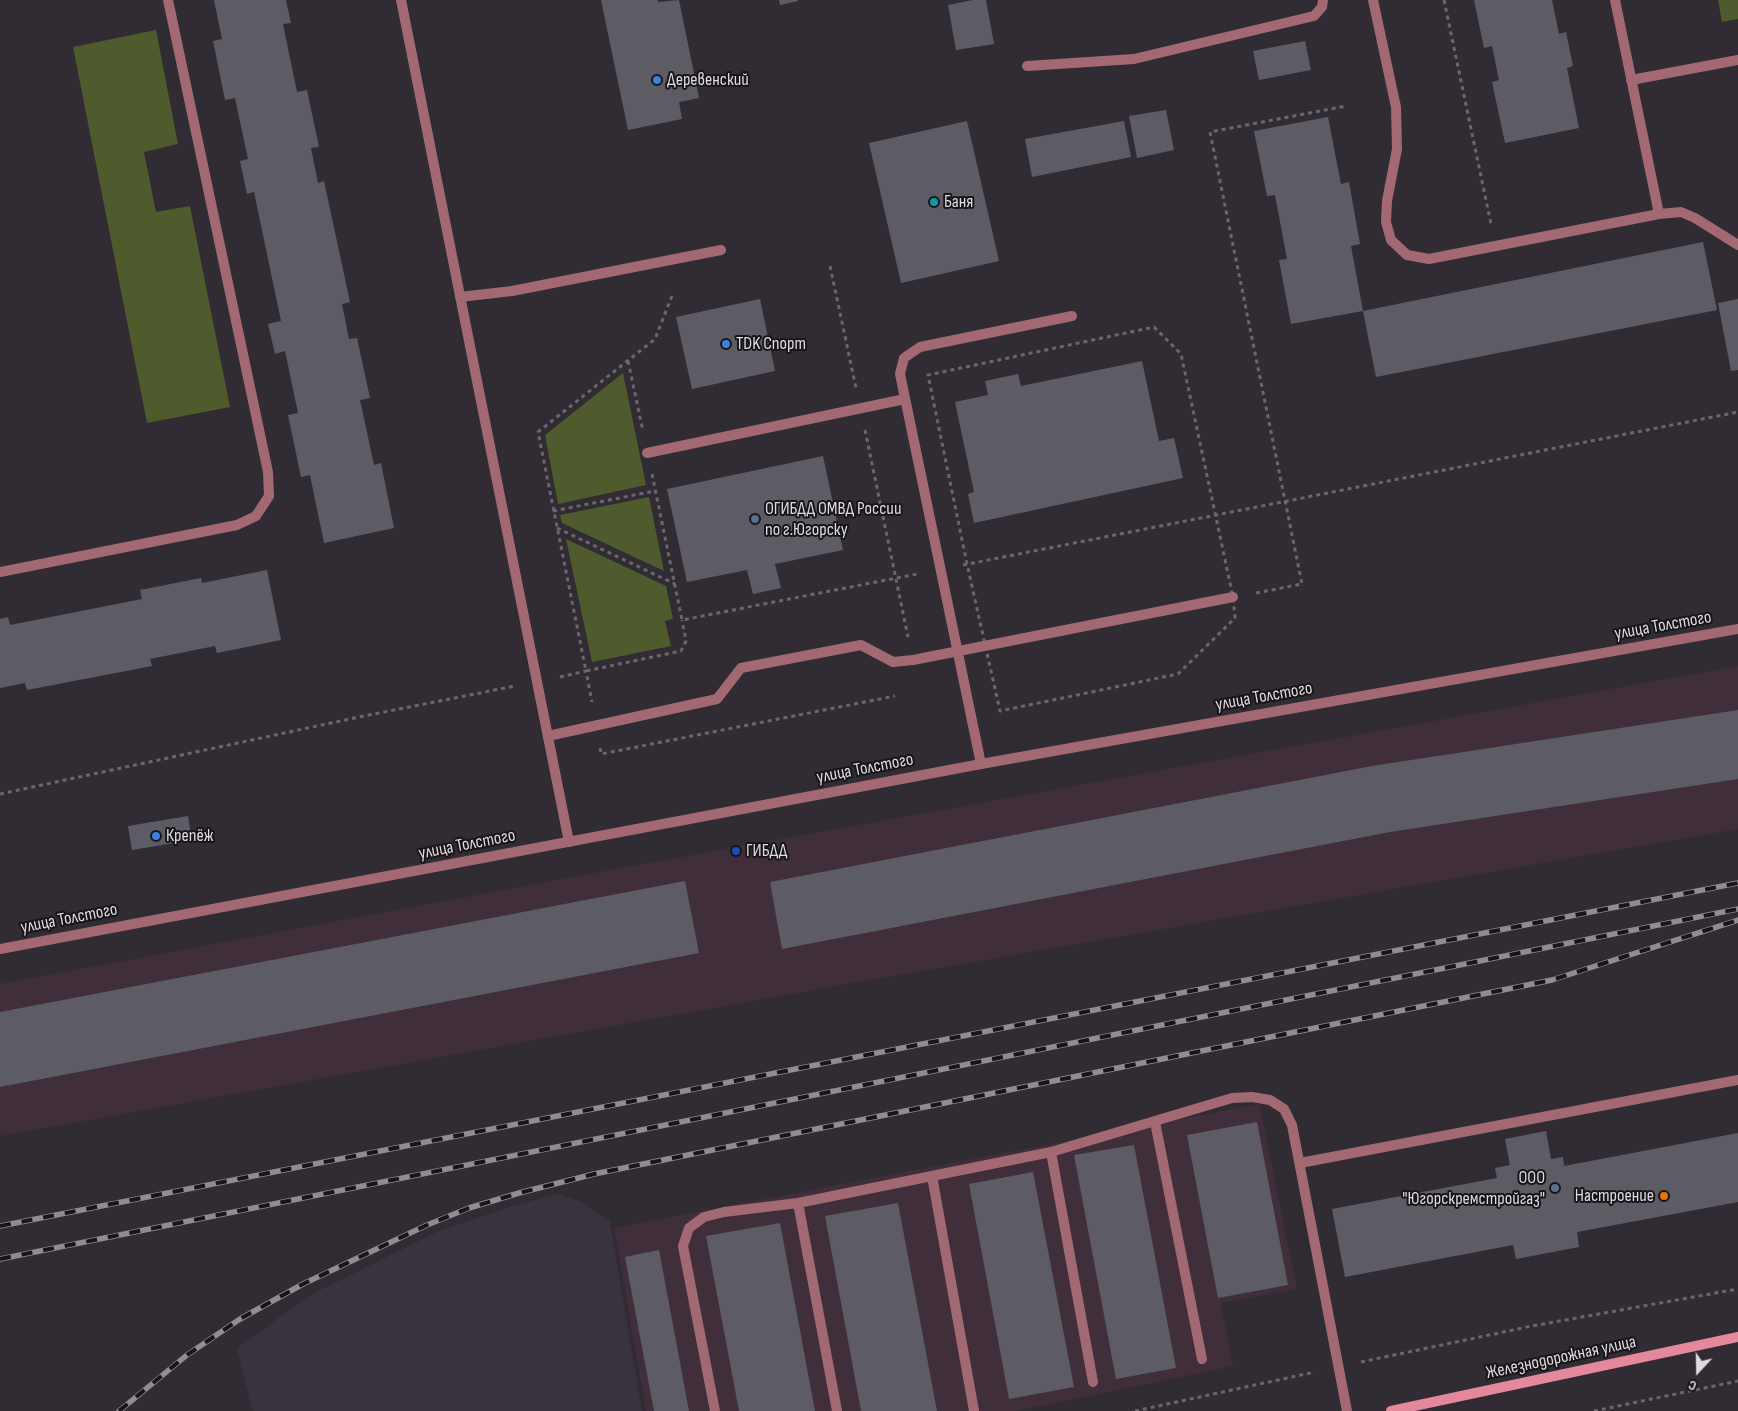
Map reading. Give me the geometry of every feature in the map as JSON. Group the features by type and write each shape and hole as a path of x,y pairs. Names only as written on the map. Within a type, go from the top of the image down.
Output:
{"main road":[{"name":"Железнодорожная улица","path":"1391,1411 1738,1337"}],"street":[{"path":"0,572 237,525 256,516 269,496 268,472 168,0"},
{"path":"401,0 569,842"},
{"path":"1027,66 1134,59 1314,16 1322,7 1323,0"},
{"path":"1373,0 1396,107 1397,149 1386,222 1391,240 1407,255 1429,259 1659,214 1681,212 1696,218 1738,245"},
{"path":"1615,0 1659,214"},
{"path":"1631,80 1738,60"},
{"path":"460,297 512,291 720,250"},
{"path":"981,764 900,374 904,358 920,347 1072,316"},
{"path":"647,453 905,399"},
{"path":"548,736 717,699 741,668 861,645 893,662 913,660 1238,596"},
{"name":"улица Толстого","path":"0,949 981,764 1738,629"},
{"path":"1300,1163 1738,1080"},
{"path":"715,1411 683,1246 689,1228 704,1218 724,1212 798,1203 1051,1152 1232,1098 1252,1097 1270,1100 1284,1109 1292,1125 1347,1411"},
{"path":"1155,1122 1202,1359"},
{"path":"1051,1152 1093,1382"},
{"path":"932,1176 974,1411"},
{"path":"798,1203 837,1411"}],"path":[{"path":"1444,0 1496,246"},
{"path":"1252,593 1302,584 1210,132 1346,106"},
{"path":"830,266 913,660"},
{"path":"586,671 538,432 654,339 672,296"},
{"path":"1154,327 1181,354 1214,515 1238,596 1235,618 1178,674 1000,712 928,375 1154,327"},
{"path":"0,794 359,717 681,651 686,641 628,361"},
{"path":"682,620 1738,412"},
{"path":"553,511 655,491"},
{"path":"556,528 674,584"},
{"path":"601,754 895,696"},
{"path":"1135,1411 1532,1326 1738,1289"},
{"path":"1594,1411 1738,1381"}],"shaded area":[{"path":"1738,666 1738,829 853,983 0,1136 0,984 643,864"},
{"path":"1259,1104 1297,1289 1221,1303 1233,1366 1017,1411 646,1411 614,1228"},
{"path":"557,1194 584,1203 610,1222 642,1411 253,1411 237,1348 314,1293 439,1231 506,1208"}],"green space":[{"path":"1718,0 1738,0 1738,19 1722,22"},
{"path":"156,30 178,144 144,152 156,212 190,206 230,407 147,423 73,47"},
{"path":"623,373 646,485 558,504 545,435"},
{"path":"649,497 664,571 562,523 560,515"},
{"path":"566,539 666,586 673,619 665,621 671,646 592,662"}],"building":[{"path":"214,0 286,0 291,23 283,24 297,92 307,90 319,147 311,148 318,183 324,181 350,302 342,304 349,339 357,338 370,398 360,400 374,465 381,463 394,528 324,543 310,475 301,477 288,415 298,413 285,351 275,354 268,324 281,321 254,192 247,194 240,161 248,159 235,98 225,100 213,41 222,39"},
{"name":"Деревенский","path":"601,0 658,0 658,2 679,0 699,98 679,102 682,119 628,130"},
{"path":"779,0 798,0 798,1 780,5"},
{"path":"973,0 986,0 994,44 956,50 948,5"},
{"path":"1474,0 1552,0 1559,34 1566,32 1573,66 1567,68 1579,128 1505,143 1492,82 1499,80 1492,46 1484,48"},
{"path":"1305,41 1311,70 1259,80 1253,51"},
{"path":"1166,110 1174,150 1137,158 1129,116"},
{"path":"1328,117 1341,184 1349,182 1360,244 1351,246 1363,311 1291,324 1279,260 1287,259 1275,195 1267,196 1254,131"},
{"name":"Баня","path":"967,121 999,261 901,283 869,143"},
{"path":"1124,121 1131,157 1032,177 1025,139"},
{"path":"1703,242 1717,310 1376,377 1363,311"},
{"name":"TDK Спорт","path":"760,299 775,371 692,389 676,317"},
{"path":"1738,299 1738,370 1731,371 1718,303"},
{"path":"1142,361 1159,441 1174,438 1183,478 974,523 968,494 974,492 955,402 988,395 985,381 1018,374 1021,386"},
{"name":"ОГИБДД ОМВД России по г.Югорску","path":"823,456 843,550 775,564 781,588 753,594 747,570 687,582 667,489"},
{"path":"267,570 281,640 217,653 215,646 150,659 152,666 27,690 25,683 0,688 0,619 8,617 10,625 142,599 140,590 201,578 202,583"},
{"path":"1738,710 1738,779 1390,832 782,949 770,882 1372,766"},
{"path":"188,816 192,840 132,850 128,826"},
{"path":"685,881 699,953 0,1087 0,1012"},
{"path":"1257,1122 1288,1285 1218,1298 1187,1135"},
{"path":"1546,1131 1551,1159 1563,1157 1564,1166 1738,1133 1738,1202 1577,1232 1579,1247 1516,1259 1513,1245 1345,1277 1332,1209 1497,1178 1495,1168 1510,1165 1505,1139"},
{"path":"1134,1145 1176,1368 1116,1379 1074,1155"},
{"path":"1033,1172 1074,1387 1009,1399 969,1184"},
{"path":"898,1203 937,1411 861,1411 825,1216"},
{"path":"780,1223 815,1411 739,1411 706,1236"},
{"path":"659,1250 689,1411 654,1411 625,1257"}],"railway":[{"path":"0,1226 1738,883"},
{"path":"0,1259 1738,909"},
{"path":"119,1411 187,1355 240,1319 303,1284 427,1225 469,1208 594,1174 1552,980 1738,920"}],"place":[{"name":"Деревенский","path":"657,80"},
{"name":"Баня","path":"934,202"},
{"name":"TDK Спорт","path":"726,344"},
{"name":"ОГИБДД ОМВД России по г.Югорску","path":"755,519"},
{"name":"Крепёж","path":"156,836"},
{"name":"ГИБДД","path":"736,851"},
{"name":"ООО \"Югорскремстройгаз\"","path":"1555,1188"},
{"name":"Настроение","path":"1664,1196"}]}
